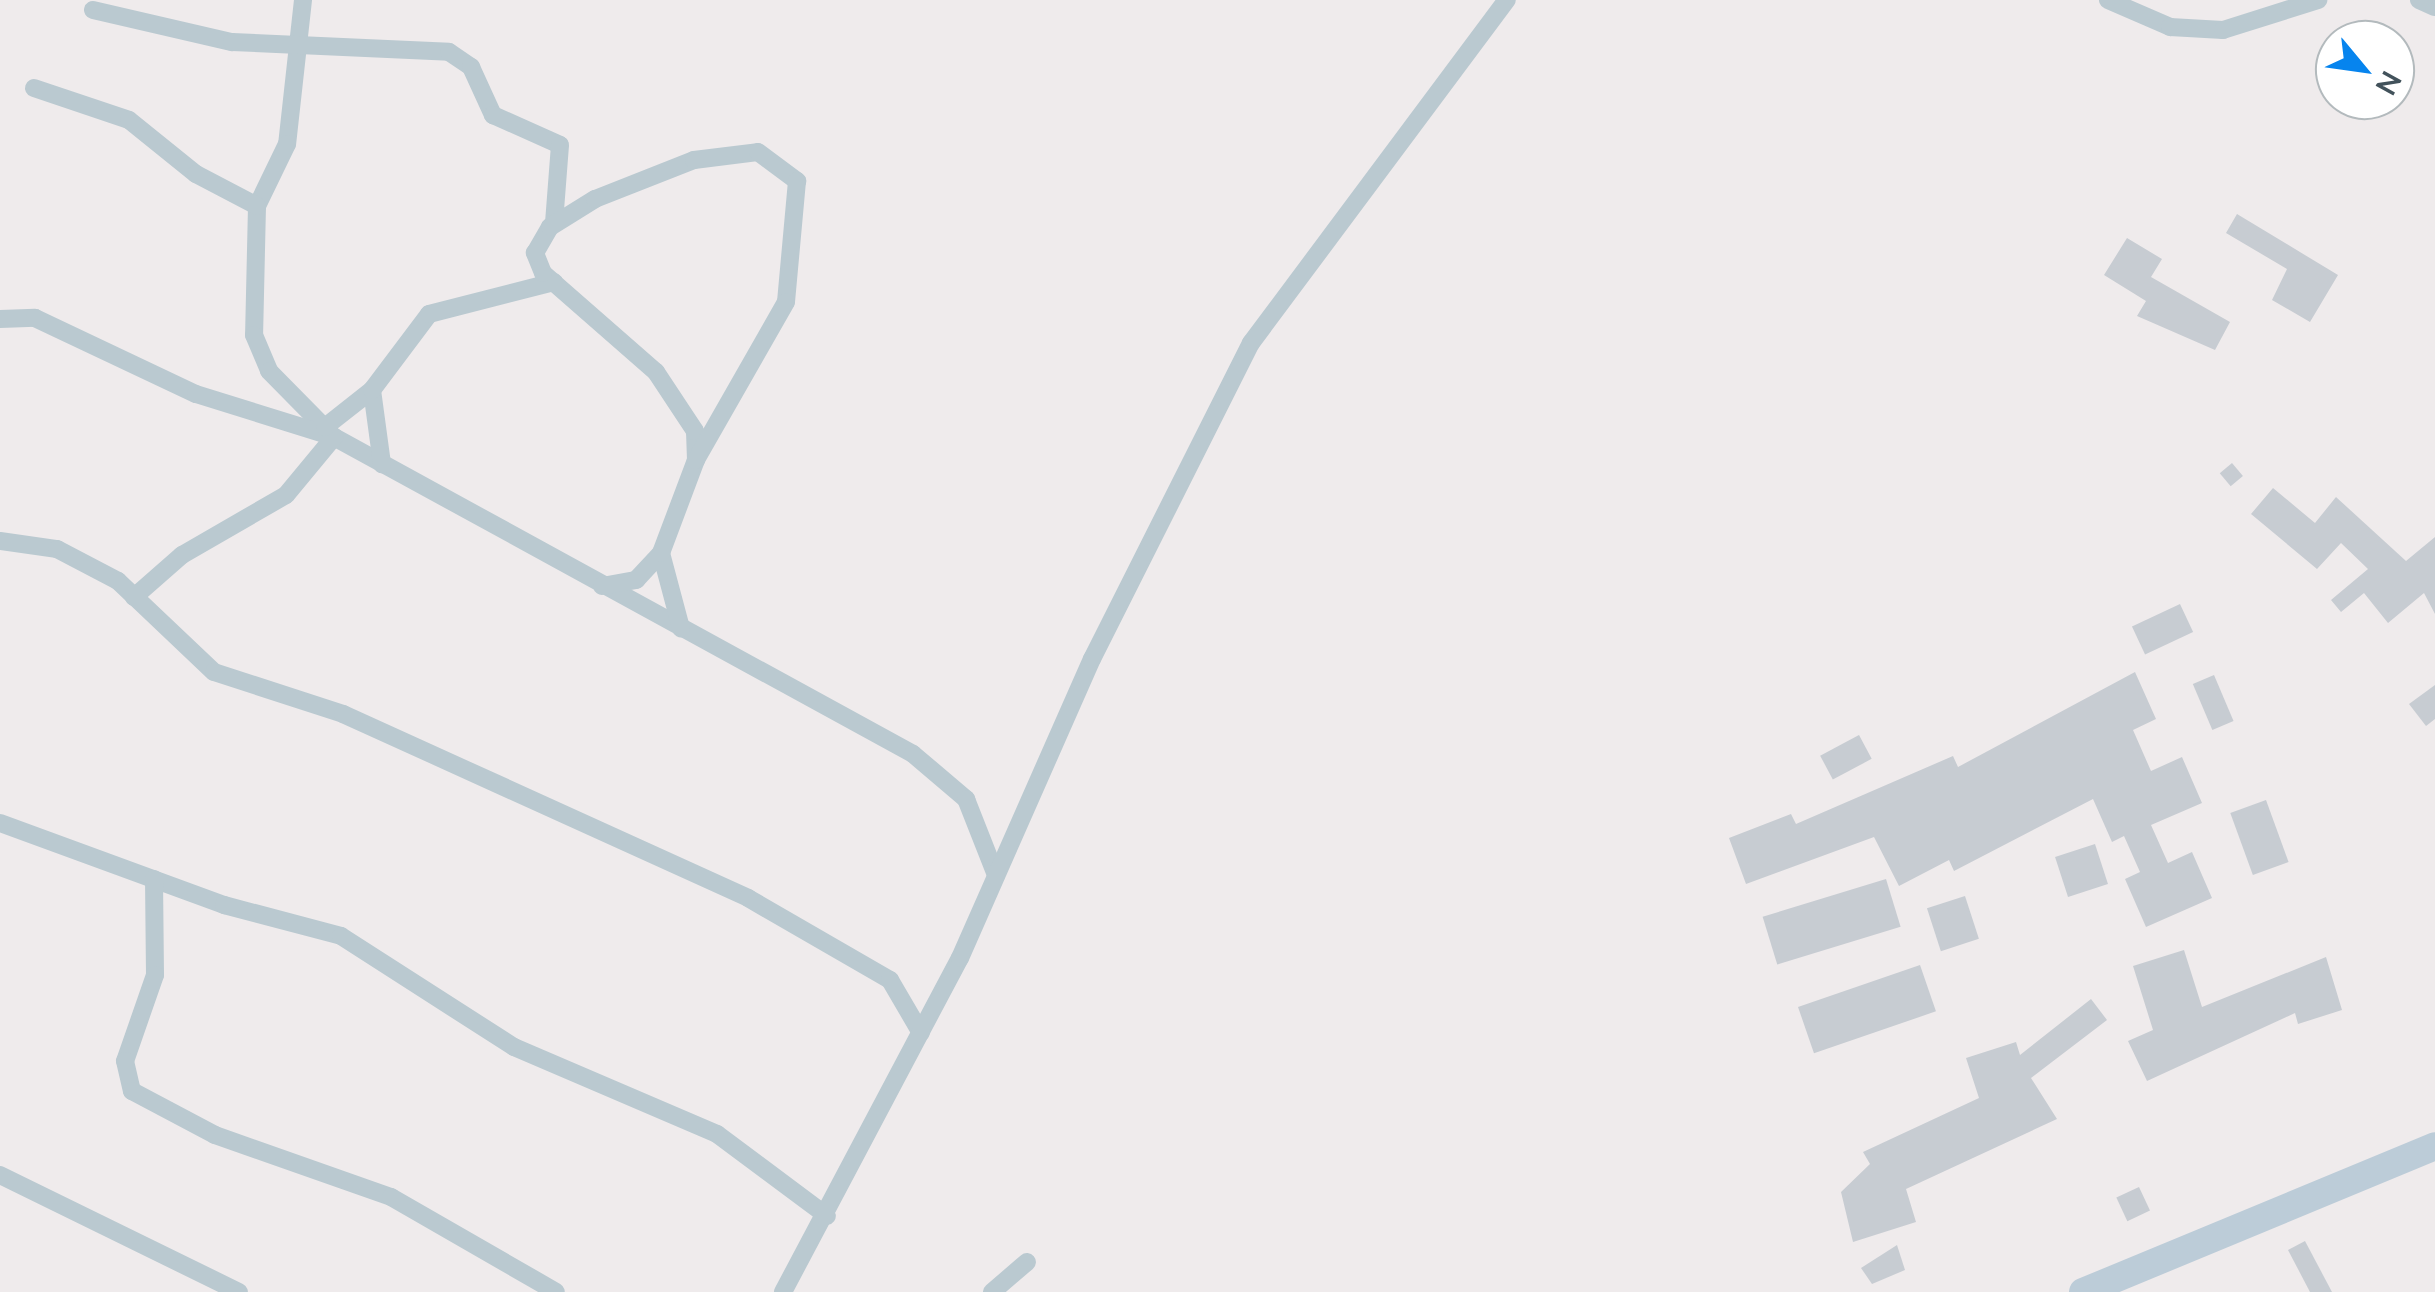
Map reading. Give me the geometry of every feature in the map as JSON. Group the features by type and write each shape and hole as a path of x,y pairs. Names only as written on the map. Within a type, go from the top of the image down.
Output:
{"main road":[{"path":"2082,1292 2429,1154"}],"street":[{"path":"303,0 287,144 257,206 256,354 330,432 382,464 913,754 966,799 996,875"},
{"path":"784,1292 920,1033 1251,343 1506,0"},
{"path":"2108,0 2170,27 2222,30 2318,0"},
{"path":"2419,0 2435,7"},
{"path":"93,10 218,40 456,56 494,115 560,146 554,223 518,286"},
{"path":"34,88 129,120 196,174 257,206"},
{"path":"554,223 694,160 758,152 790,168 797,181 786,302 696,460 661,552 636,580 602,586"},
{"path":"535,262 676,395 695,431 696,460"},
{"path":"134,597 151,580 286,496 330,432 372,390 429,314 518,286 554,282"},
{"path":"0,320 34,318 196,394 330,432"},
{"path":"372,390 382,464"},
{"path":"0,541 57,548 118,581 214,672 343,714 765,908 890,980 920,1033"},
{"path":"661,552 682,629"},
{"path":"118,581 151,580"},
{"path":"0,823 364,948 514,1047 717,1134 827,1216"},
{"path":"154,879 155,975 125,1061 132,1091 266,1156 391,1197 556,1292"},
{"path":"0,1175 240,1292"},
{"path":"992,1292 1027,1262"}],"building":[{"path":"2237,214 2338,275 2310,322 2272,300 2287,269 2226,233"},
{"path":"2127,238 2162,259 2151,277 2230,322 2215,350 2137,316 2146,301 2104,275"},
{"path":"2232,463 2243,476 2231,486 2220,473"},
{"path":"2273,488 2315,523 2336,497 2406,561 2435,537 2435,614 2424,593 2388,623 2364,593 2341,612 2331,600 2368,569 2341,543 2317,569 2251,514"},
{"path":"2180,604 2193,632 2145,654 2132,626"},
{"path":"2135,672 2156,719 2133,730 2151,771 2182,757 2202,803 2151,825 2168,863 2192,852 2212,898 2146,927 2125,879 2140,872 2124,836 2112,842 2093,799 1954,871 1949,860 1899,886 1874,837 1746,884 1729,838 1791,814 1796,824 1953,756 1958,767"},
{"path":"2214,675 2234,721 2212,730 2193,684"},
{"path":"2435,685 2435,719 2426,726 2409,704"},
{"path":"1859,735 1872,759 1833,779 1820,756"},
{"path":"2266,800 2289,862 2253,875 2230,813"},
{"path":"2095,844 2108,884 2068,897 2055,857"},
{"path":"1886,879 1901,927 1777,965 1763,917"},
{"path":"1965,896 1979,939 1941,951 1927,908"},
{"path":"2184,950 2202,1007 2326,957 2342,1010 2298,1024 2295,1013 2147,1081 2128,1041 2153,1030 2133,966"},
{"path":"1920,965 1936,1011 1814,1053 1798,1007"},
{"path":"2091,999 2107,1020 2031,1078 2057,1119 1906,1189 1916,1222 1853,1242 1841,1192 1870,1164 1863,1152 1979,1098 1966,1058 2016,1042 2020,1055"},
{"path":"2139,1187 2150,1211 2127,1221 2116,1198"},
{"path":"2305,1241 2332,1292 2310,1292 2288,1250"},
{"path":"1897,1245 1905,1270 1872,1284 1861,1268"}]}
